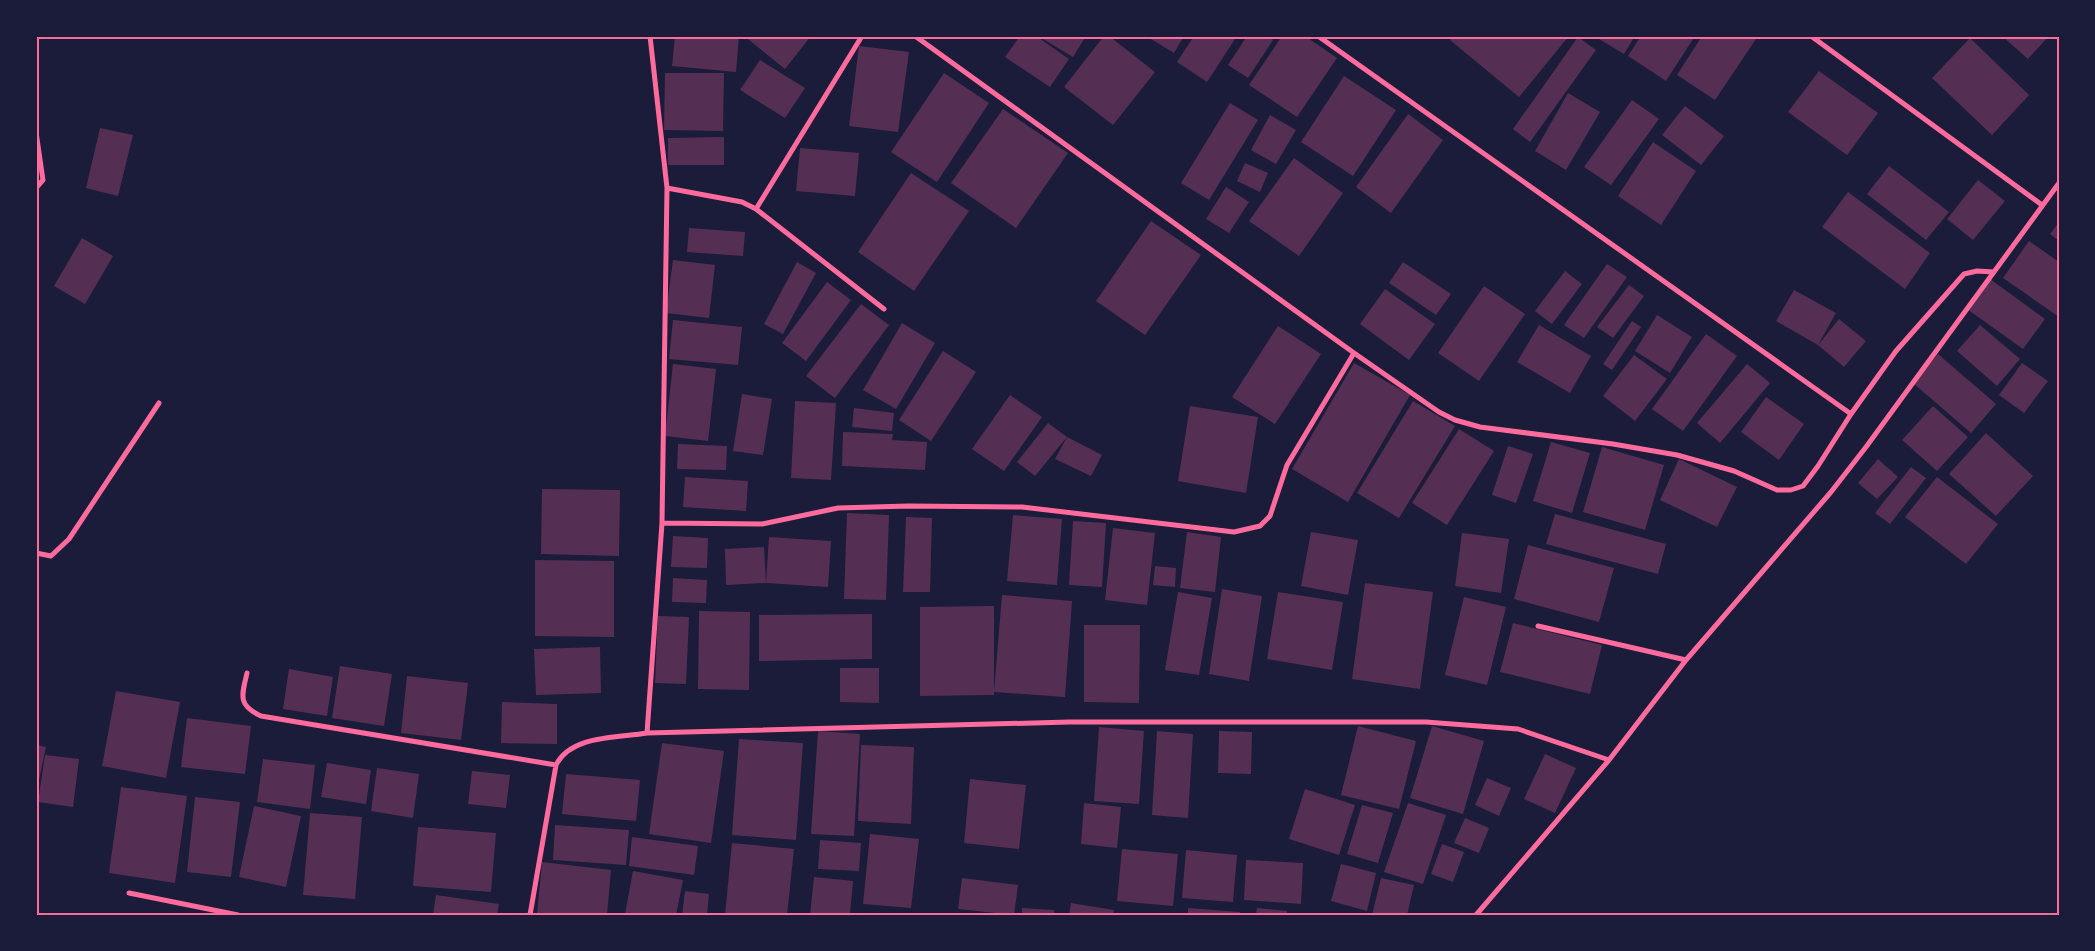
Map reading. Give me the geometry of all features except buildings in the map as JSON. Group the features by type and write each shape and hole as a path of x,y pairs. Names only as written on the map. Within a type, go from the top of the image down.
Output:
{"street":[{"path":"647,733 662,523 668,188 650,36"},
{"path":"756,209 862,36"},
{"path":"915,36 1354,353 1439,412 1455,420 1480,427 1613,444 1677,455 1734,471 1777,490 1791,490 1802,486 1818,466 1851,414 1896,352 1964,274 1994,272"},
{"path":"1318,36 1851,414"},
{"path":"1811,36 2042,205"},
{"path":"36,132 43,180 36,188"},
{"path":"1476,915 1610,760 1686,660 1831,492 2059,183"},
{"path":"668,188 742,202 756,209 884,309"},
{"path":"662,523 762,524 838,508 908,506 1022,507 1234,532 1260,526 1270,516 1286,465 1354,353"},
{"path":"36,553 51,556 69,539 159,403"},
{"path":"1538,626 1686,660"},
{"path":"246,672 242,698 248,710 261,716 556,766"},
{"path":"530,915 556,766 561,756 572,748 586,742 647,733 1069,722 1426,722 1518,729 1610,760"},
{"path":"129,893 238,915"}]}
